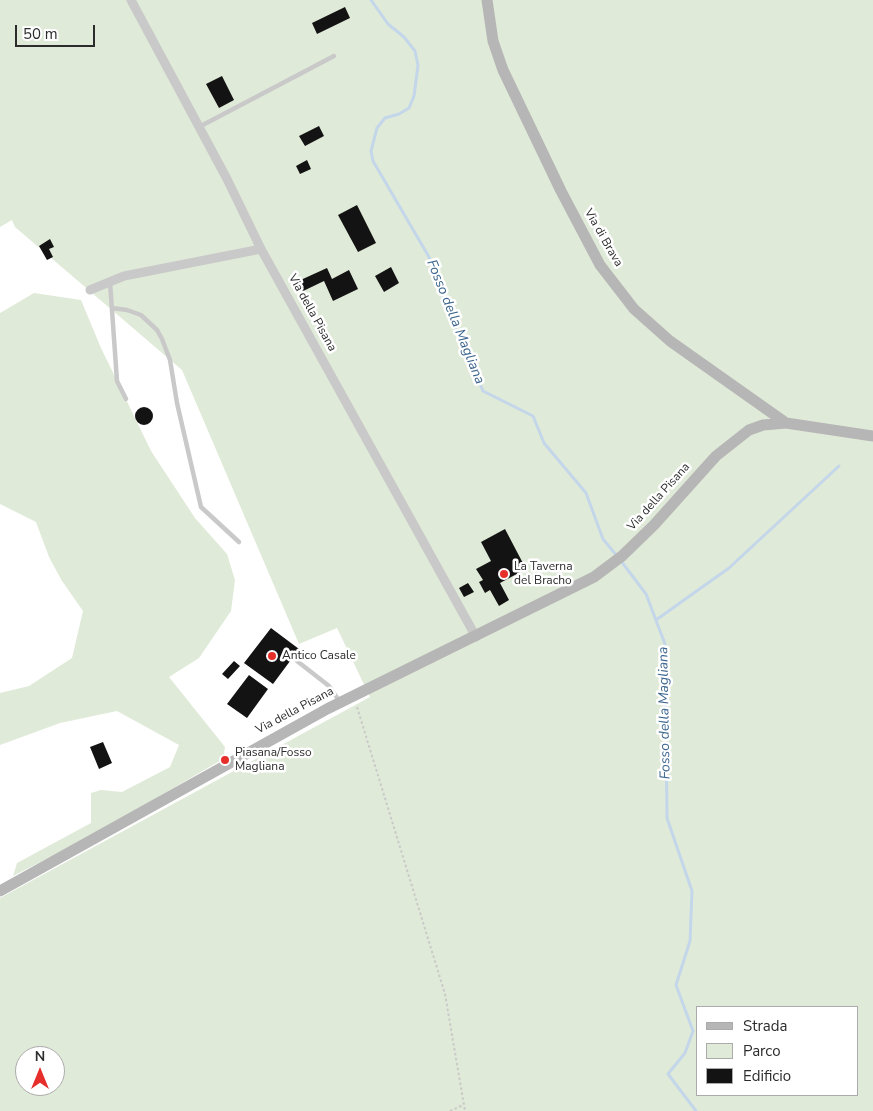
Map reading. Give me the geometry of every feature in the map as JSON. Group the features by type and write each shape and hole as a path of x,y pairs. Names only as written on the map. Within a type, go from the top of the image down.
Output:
{"main road":[{"name":"Via di Brava","path":"488,0 493,41 503,70 561,191 600,265 634,309 670,341 786,423"},
{"name":"Via della Pisana","path":"0,891 340,702 476,637 604,570 632,548 654,526 701,471 731,442 756,427 786,423 873,436"}],"street":[{"name":"Via della Pisana","path":"131,0 261,249 476,637"},
{"path":"90,290 124,276 261,249"}],"lane":[{"path":"198,127 334,56"},
{"path":"110,282 117,381 126,399"},
{"path":"112,308 127,310 141,315 162,339 170,360 177,403 201,507 239,542"},
{"path":"297,661 325,683 340,702"}],"path":[{"path":"354,695 445,994 465,1111"},
{"path":"450,1111 464,1104"}],"green space":[{"path":"0,0 873,0 873,1111 0,1111 0,898 370,697 337,628 299,644 182,370 15,227 12,220 0,227"},
{"path":"34,293 81,300 101,348 151,451 195,518 227,554 235,580 231,611 199,658 169,677 225,747 223,759 90,837 13,876 17,863 91,823 91,793 101,790 122,792 170,767 179,745 117,711 60,723 0,745 0,693 29,686 72,658 83,611 62,581 49,557 36,522 0,504 0,313"}],"building":[{"path":"345,7 350,18 317,34 312,23"},
{"path":"222,76 234,100 219,108 206,84"},
{"path":"319,126 324,136 305,146 299,136"},
{"path":"307,160 311,169 300,174 296,166"},
{"path":"357,205 376,243 358,252 338,215"},
{"path":"50,239 54,247 49,249 53,257 47,260 39,246"},
{"path":"391,267 399,283 384,292 375,276"},
{"path":"327,268 332,279 349,270 358,289 333,301 324,281 299,293 294,283"},
{"path":"144,407 152,412 153,416 148,424 144,425 136,420 135,416 140,408"},
{"path":"505,529 526,569 500,583 509,600 499,606 490,590 485,593 479,582 483,580 476,569 491,561 481,542"},
{"path":"468,583 474,592 464,597 459,588"},
{"name":"Antico Casale","path":"271,628 299,649 273,684 244,663"},
{"path":"234,661 240,666 228,679 222,674"},
{"path":"249,675 268,689 247,718 227,704"},
{"path":"103,742 112,763 99,769 90,747"}],"waterway":[{"name":"Fosso della Magliana","path":"371,0 388,24 404,37 415,51 418,65 414,96 409,108 399,114 385,118 377,128 371,151 373,161 429,257 452,321 483,391 533,416 544,443 586,493 603,539 617,556"},
{"path":"656,620 729,568 839,466"},
{"name":"Fosso della Magliana","path":"621,561 646,594 665,644 667,818 692,891 690,941 676,985 693,1031 685,1053 668,1074 696,1111"}],"place":[{"name":"La Taverna del Bracho","path":"504,574"},
{"name":"Antico Casale","path":"272,656"},
{"name":"Piasana/Fosso Magliana","path":"225,760"}]}
